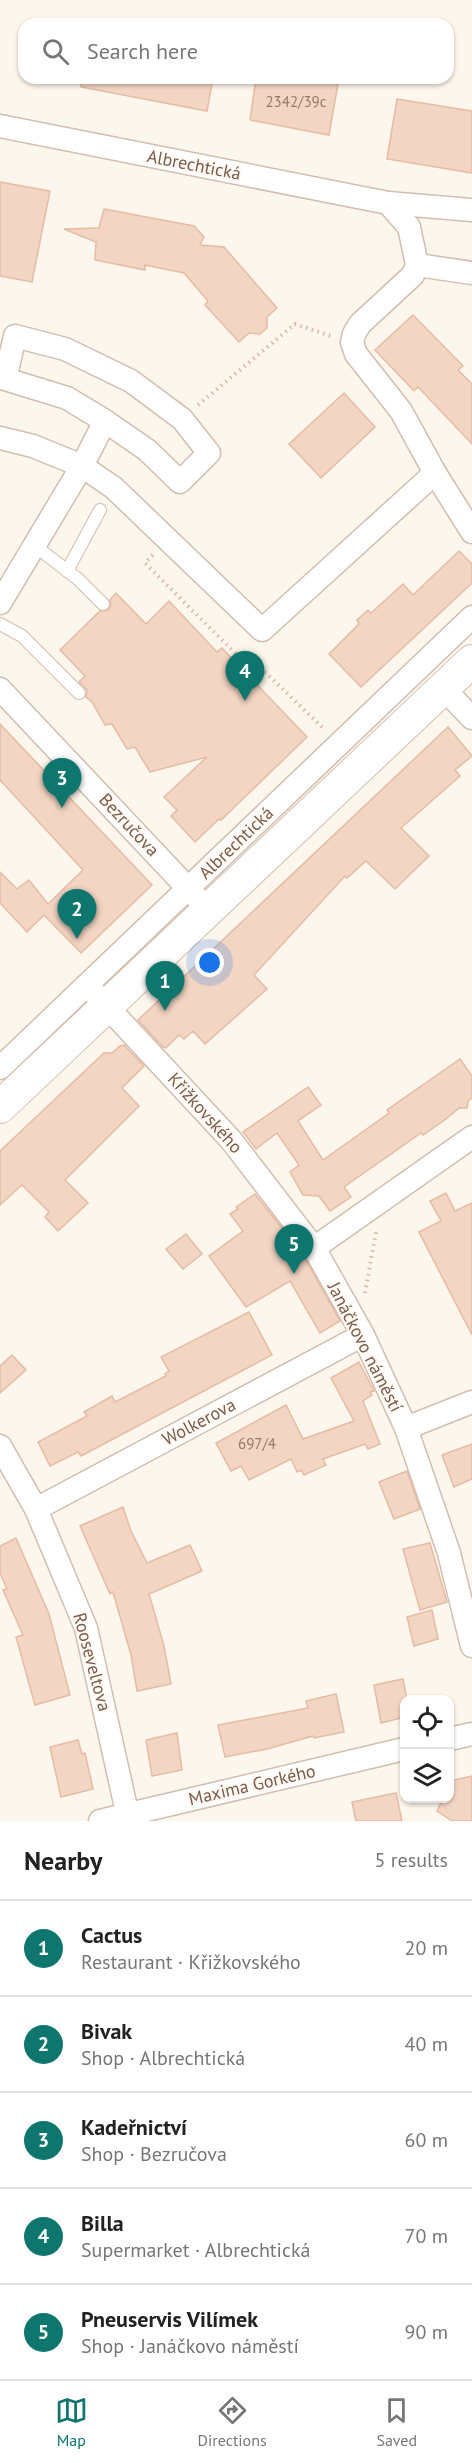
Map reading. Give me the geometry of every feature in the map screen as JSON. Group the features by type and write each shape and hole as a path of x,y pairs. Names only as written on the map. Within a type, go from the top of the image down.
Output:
{"main road":[{"name":"Albrechtická","path":"0,1107 97,995 199,899 444,689 472,661"}],"street":[{"name":"Albrechtická","path":"0,126 388,203 472,210"},
{"path":"388,203 409,227 417,265 413,275 360,324 352,342 356,354 391,397 413,430 435,473 472,532"},
{"path":"417,265 472,273"},
{"path":"15,336 65,350 131,381 182,419 209,453 180,482 147,450 105,421 67,398 5,379 15,336"},
{"path":"0,603 82,466 105,421"},
{"path":"0,438 33,446 82,466 114,488 262,630 435,473"},
{"name":"Albrechtická","path":"199,899 472,617"},
{"name":"Bezručova","path":"0,689 199,899"},
{"path":"444,689 472,718"},
{"name":"Albrechtická","path":"0,1068 97,995"},
{"name":"Křižkovského","path":"97,995 231,1140 314,1248"},
{"path":"314,1248 472,1137"},
{"name":"Janáčkovo náměstí","path":"314,1248 361,1332 406,1428 472,1402"},
{"name":"Wolkerova","path":"36,1509 361,1332"},
{"path":"406,1428 449,1553 472,1646"},
{"name":"Rooseveltova","path":"0,1446 36,1509 86,1628 129,1817"},
{"path":"454,1738 472,1734"},
{"name":"Maxima Gorkého","path":"100,1821 129,1817 400,1750"}],"lane":[{"path":"67,571 100,510"},
{"path":"35,546 103,604"},
{"path":"0,624 22,636 79,693"}],"path":[{"path":"182,419 295,324 352,342"},
{"path":"168,540 145,563 237,655 266,673 331,736"},
{"path":"361,1332 381,1201"}],"building":[{"path":"81,84 212,84 207,111 81,87"},
{"path":"255,84 338,84 329,135 250,120"},
{"path":"397,99 472,111 472,173 387,159"},
{"path":"0,182 50,191 32,282 0,276"},
{"path":"104,209 194,226 204,237 200,245 224,247 277,308 267,317 267,328 260,334 249,333 239,342 205,305 208,301 184,273 145,265 145,270 95,260 96,242 64,229 99,228"},
{"path":"413,315 463,366 458,370 472,384 472,444 418,387 414,391 375,350"},
{"path":"344,393 375,427 321,478 289,444"},
{"path":"459,551 472,564 472,583 361,687 329,654 359,624 357,620 368,610 371,613 403,584 413,595"},
{"path":"116,593 146,624 169,601 217,652 222,648 307,737 195,842 171,816 177,810 164,797 207,757 150,772 135,747 127,749 112,724 105,725 92,702 86,697 87,690 79,682 85,676 60,650 100,611 108,610 111,606 110,600"},
{"path":"0,724 152,885 81,953 44,915 27,932 0,903 0,872 17,889 29,880 48,904 83,870 0,780"},
{"path":"448,727 472,756 455,770 460,776 401,828 429,856 395,889 366,861 347,878 345,876 254,975 267,989 205,1044 193,1031 184,1039 179,1035 166,1048 163,1047 138,1020"},
{"path":"124,1045 144,1066 122,1088 139,1106 65,1180 88,1203 58,1231 45,1217 49,1212 22,1185 0,1205 0,1151 104,1053 112,1053"},
{"path":"460,1059 472,1076 472,1098 468,1101 467,1108 459,1108 423,1135 421,1133 344,1187 351,1197 330,1211 319,1196 303,1195 290,1172 299,1165 277,1133 256,1149 243,1132 308,1087 321,1105 298,1121 323,1160 389,1113 387,1110"},
{"path":"446,1193 455,1211 472,1203 472,1335 419,1232 441,1221 430,1201"},
{"path":"255,1194 303,1255 340,1321 320,1333 290,1281 246,1307 209,1256 243,1231 230,1214"},
{"path":"186,1234 202,1254 183,1269 166,1249"},
{"path":"249,1312 272,1355 81,1456 78,1452 50,1466 38,1442 87,1416 84,1412 112,1396 115,1402 166,1376 165,1374 169,1371 161,1357"},
{"path":"12,1355 26,1370 0,1393 0,1366"},
{"path":"359,1362 374,1391 370,1392 372,1395 363,1401 380,1444 368,1449 365,1444 323,1459 326,1465 304,1475 301,1470 297,1472 291,1459 249,1480 241,1466 231,1471 216,1443 286,1405 303,1439 354,1421 331,1378"},
{"path":"472,1444 472,1479 454,1487 442,1455"},
{"path":"407,1471 420,1509 394,1519 379,1482"},
{"path":"123,1507 131,1531 147,1563 190,1545 202,1571 149,1594 164,1646 171,1684 137,1691 131,1655 113,1592 110,1594 80,1526"},
{"path":"16,1538 49,1614 70,1695 35,1705 16,1637 23,1635 3,1590 7,1589 0,1573 0,1546"},
{"path":"430,1543 447,1602 420,1610 403,1549"},
{"path":"432,1610 438,1639 414,1646 407,1617"},
{"path":"403,1679 406,1695 400,1695 400,1718 381,1723 374,1685"},
{"path":"336,1694 344,1732 314,1738 313,1736 267,1749 225,1757 218,1725 308,1708 306,1701"},
{"path":"177,1733 182,1770 152,1776 146,1740"},
{"path":"78,1740 82,1754 85,1753 93,1789 61,1797 50,1747"},
{"path":"472,1776 472,1821 452,1821 437,1811 441,1803 454,1803 454,1780"},
{"path":"396,1793 402,1821 356,1821 352,1802"}],"place":[{"name":"Billa","path":"245,701"},
{"name":"Kadeřnictví","path":"62,808"},
{"name":"Bivak","path":"77,939"},
{"name":"Cactus","path":"165,1011"},
{"name":"Pneuservis Vilímek","path":"294,1274"}]}
